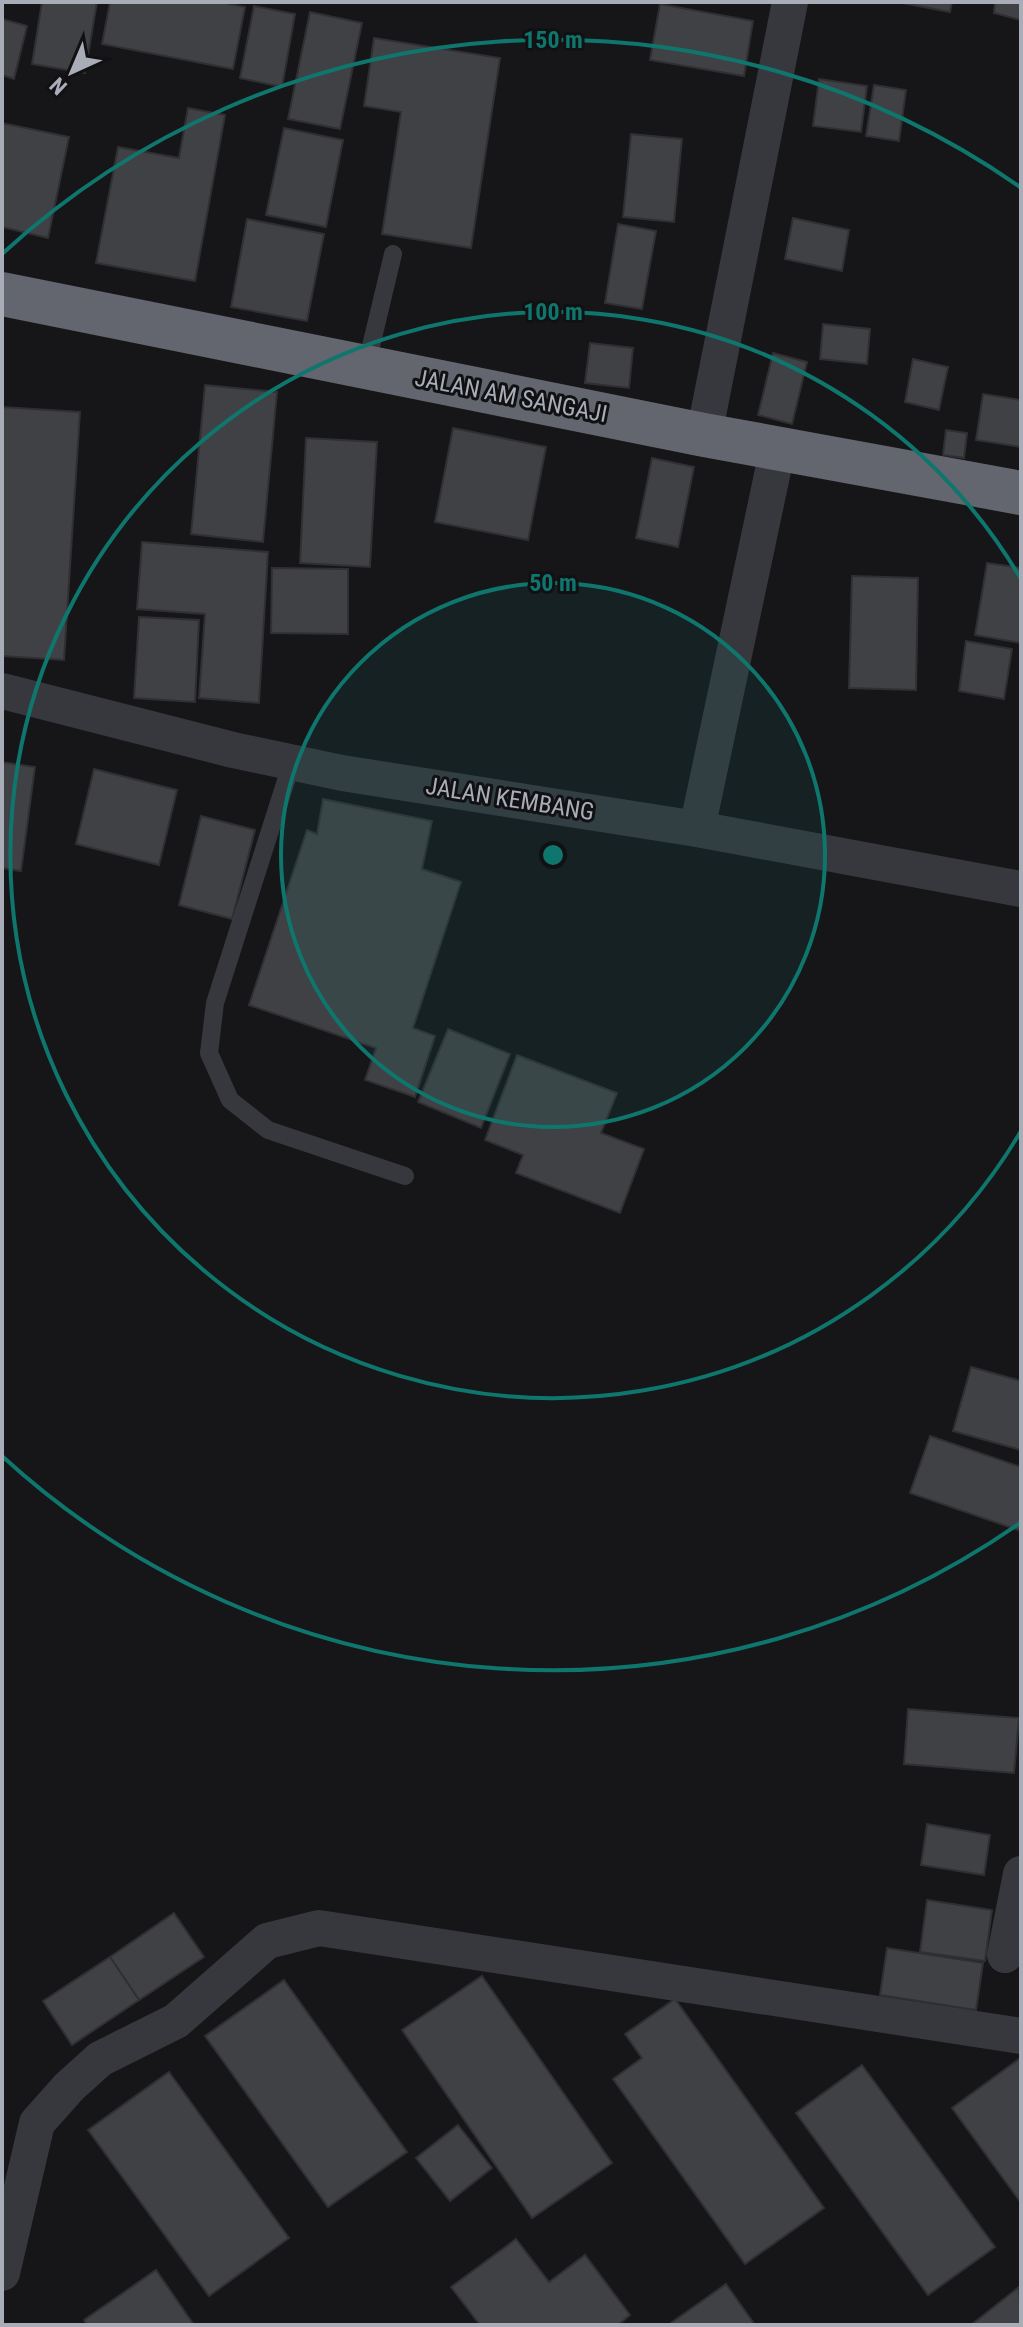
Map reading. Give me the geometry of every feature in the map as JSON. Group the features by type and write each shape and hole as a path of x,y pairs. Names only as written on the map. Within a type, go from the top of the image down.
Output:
{"highway":[{"name":"JALAN AM SANGAJI","path":"2,294 704,435 1021,493"}],"street":[{"path":"704,435 790,2"},
{"path":"697,829 778,447"},
{"name":"JALAN KEMBANG","path":"2,691 292,762 697,829 1021,889"},
{"path":"1005,1955 1021,1874"},
{"path":"2,2273 37,2123 69,2087 100,2059 176,2021 267,1941 319,1928 1021,2036"}],"lane":[{"path":"366,367 393,254"},
{"path":"292,762 215,1003 209,1053 230,1100 268,1130 405,1176"}],"building":[{"path":"42,2 97,2 85,73 32,64"},
{"path":"110,2 220,2 245,7 233,69 102,44"},
{"path":"897,2 952,2 950,12"},
{"path":"995,2 1021,2 1021,20 994,13"},
{"path":"660,4 753,21 744,76 650,60"},
{"path":"254,6 295,14 282,87 240,78"},
{"path":"310,12 362,23 340,129 288,119"},
{"path":"2,19 27,26 14,79 2,75"},
{"path":"374,38 500,58 471,248 382,234 401,112 364,106"},
{"path":"819,79 867,86 861,132 813,126"},
{"path":"874,85 906,90 899,141 866,136"},
{"path":"188,108 225,115 195,281 96,263 118,147 179,158"},
{"path":"2,123 69,137 48,238 2,227"},
{"path":"284,128 343,140 326,227 266,215"},
{"path":"631,134 682,139 674,222 623,217"},
{"path":"793,218 849,230 842,271 785,259"},
{"path":"247,219 324,234 307,321 231,307"},
{"path":"618,224 656,231 642,309 605,303"},
{"path":"823,324 870,329 867,364 820,359"},
{"path":"590,343 633,348 629,388 585,383"},
{"path":"773,353 807,362 792,424 758,415"},
{"path":"913,359 948,367 939,410 905,402"},
{"path":"205,385 277,392 263,542 191,534"},
{"path":"983,394 1021,400 1021,447 976,440"},
{"path":"2,407 80,412 64,660 2,656"},
{"path":"453,428 546,447 528,540 435,522"},
{"path":"946,430 967,433 964,458 943,455"},
{"path":"306,438 377,442 370,567 300,563"},
{"path":"652,458 694,467 678,547 636,538"},
{"path":"142,542 268,552 259,703 199,698 205,614 137,609"},
{"path":"987,563 1021,568 1021,643 975,635"},
{"path":"272,568 348,569 348,634 271,633"},
{"path":"852,576 918,578 916,690 849,688"},
{"path":"139,617 199,620 195,702 134,698"},
{"path":"966,641 1012,649 1004,699 959,691"},
{"path":"2,762 35,767 21,871 2,868"},
{"path":"94,769 177,790 159,865 76,844"},
{"path":"323,799 432,821 422,869 461,882 413,1028 435,1036 415,1097 365,1080 376,1048 249,1005 307,830 317,834"},
{"path":"201,816 255,830 232,919 179,905"},
{"path":"448,1029 510,1054 481,1128 418,1102"},
{"path":"517,1055 617,1093 601,1133 644,1149 620,1213 516,1173 523,1155 485,1140"},
{"path":"971,1367 1021,1381 1021,1450 953,1431"},
{"path":"930,1436 1021,1467 1021,1531 910,1493"},
{"path":"908,1709 1019,1718 1014,1773 904,1764"},
{"path":"927,1824 990,1835 984,1875 921,1865"},
{"path":"927,1900 992,1910 985,1961 920,1952"},
{"path":"174,1913 204,1957 139,2000 110,1957"},
{"path":"887,1948 983,1963 976,2010 880,1995"},
{"path":"110,1957 139,2000 72,2045 43,2001"},
{"path":"482,1976 612,2163 532,2218 402,2030"},
{"path":"284,1980 407,2152 328,2207 205,2036"},
{"path":"675,1999 824,2208 745,2264 613,2079 642,2058 625,2034"},
{"path":"1019,2059 1021,2062 1021,2203 952,2108"},
{"path":"862,2065 995,2247 928,2295 796,2113"},
{"path":"169,2072 289,2238 209,2296 88,2130"},
{"path":"458,2125 492,2168 450,2201 416,2158"},
{"path":"516,2239 549,2282 585,2255 630,2315 618,2325 480,2325 451,2287"},
{"path":"156,2270 194,2325 87,2325 84,2320"},
{"path":"726,2284 755,2325 668,2325"},
{"path":"1019,2287 1021,2325 971,2325"}]}
